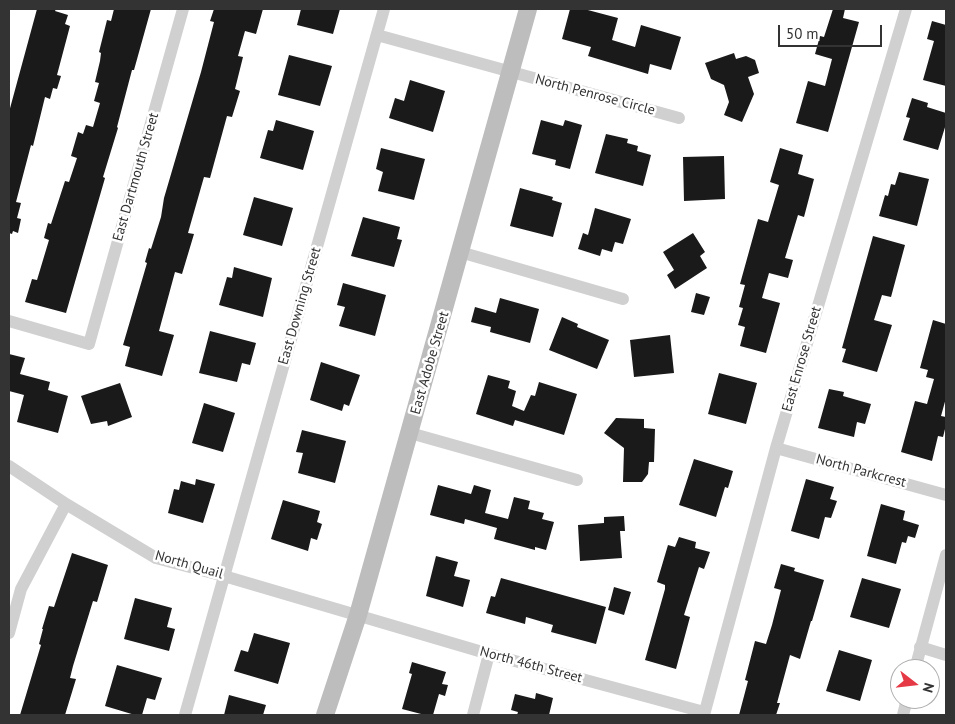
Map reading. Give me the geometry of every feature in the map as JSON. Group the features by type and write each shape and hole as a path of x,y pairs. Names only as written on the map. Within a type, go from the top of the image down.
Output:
{"street":[{"name":"East Dartmouth Street","path":"9,322 89,344 183,9"},
{"name":"East Downing Street","path":"185,715 384,9"},
{"name":"East Adobe Street","path":"325,715 358,615 528,9"},
{"name":"East Enrose Street","path":"704,713 776,448 906,9"},
{"name":"North Penrose Circle","path":"377,35 679,118"},
{"path":"460,252 623,299"},
{"path":"410,432 577,480"},
{"name":"North Parkcrest","path":"776,448 946,495"},
{"name":"North Quail","path":"9,466 66,504 156,558 358,615"},
{"path":"9,633 21,589 66,504"},
{"path":"917,659 946,555"},
{"name":"North 46th Street","path":"358,615 489,654 704,713"},
{"path":"920,648 946,655"},
{"path":"473,715 489,654"}],"building":[{"path":"37,9 56,9 55,11 68,15 65,24 70,26 57,75 61,76 57,89 53,88 50,99 45,97 33,146 31,145 16,202 21,203 17,218 21,219 18,233 13,231 12,234 9,233 9,112"},
{"path":"114,9 151,9 134,70 132,70 118,128 103,177 105,178 66,313 25,302 32,279 37,280 49,240 44,238 48,223 51,224 65,181 69,182 77,158 71,156 78,132 83,134 86,125 93,127 100,103 94,101 99,83 95,82 100,61 101,53 99,52 107,20 111,21"},
{"path":"214,9 263,9 256,34 245,31 238,56 243,57 235,89 240,91 232,117 227,116 210,178 204,177 188,233 194,234 182,274 175,272 159,331 174,335 162,376 125,366 130,347 123,345 147,263 145,262 149,248 151,249 161,217 164,198 201,72 214,22 210,21"},
{"path":"301,9 340,9 333,34 297,25"},
{"path":"570,9 584,9 618,18 612,40 635,47 641,25 681,37 671,70 650,64 648,74 588,56 591,47 562,39"},
{"path":"833,9 845,9 843,18 859,22 828,132 796,123 808,81 825,86 832,59 815,54 820,36 824,37"},
{"path":"932,21 946,25 946,86 923,80 934,41 927,39"},
{"path":"734,53 736,59 746,56 755,60 759,73 748,77 754,94 742,122 724,115 729,102 724,85 711,79 705,63"},
{"path":"289,55 332,66 320,106 278,95"},
{"path":"410,80 445,91 433,132 389,118 395,98 404,101"},
{"path":"912,98 928,103 927,107 946,113 946,124 938,150 903,140 910,118 906,117"},
{"path":"276,120 314,131 303,170 260,158 268,130 273,131"},
{"path":"541,120 563,126 565,120 582,125 570,169 555,165 556,160 532,154"},
{"path":"606,134 628,139 627,143 638,146 637,151 651,155 643,186 595,173"},
{"path":"381,148 425,159 414,200 378,191 383,172 376,169"},
{"path":"780,148 803,155 798,174 814,179 804,217 798,215 785,258 793,260 788,278 769,273 762,298 780,303 766,353 740,346 745,327 738,325 743,308 739,307 745,285 740,284 758,219 768,222 779,185 770,182"},
{"path":"724,156 725,199 684,201 683,157"},
{"path":"899,172 929,179 917,226 879,216 885,195 888,196 891,184 895,185"},
{"path":"520,188 553,197 552,200 562,203 553,237 510,226"},
{"path":"254,197 293,208 282,246 243,235"},
{"path":"595,208 631,219 623,244 615,242 612,252 602,249 600,256 578,249 583,233 588,235"},
{"path":"363,217 400,227 397,239 402,240 394,267 351,256"},
{"path":"693,233 705,252 700,256 707,268 675,289 667,275 674,270 663,252"},
{"path":"873,236 905,245 891,297 882,295 874,320 892,325 877,372 842,362 846,349 842,348"},
{"path":"234,267 272,278 263,317 219,305 227,277 232,278"},
{"path":"343,283 386,295 375,336 339,326 345,307 337,305"},
{"path":"696,293 710,297 704,315 691,312"},
{"path":"500,298 539,309 530,343 490,332 491,327 471,322 475,307 496,313"},
{"path":"562,317 578,324 577,327 609,340 597,369 549,350"},
{"path":"933,320 946,324 946,398 941,416 946,417 946,425 943,437 938,436 932,461 901,452 915,401 927,404 934,379 926,377 928,370 920,368"},
{"path":"210,331 256,343 250,365 242,363 237,382 199,373"},
{"path":"670,335 674,373 634,377 630,340"},
{"path":"9,354 25,358 20,374 50,382 48,390 68,396 58,433 17,422 24,395 9,391"},
{"path":"321,362 360,375 349,406 344,404 342,411 310,400"},
{"path":"719,373 757,383 746,424 708,414"},
{"path":"488,375 510,381 508,388 516,391 512,406 524,411 531,395 535,396 539,382 577,394 564,435 515,420 513,426 476,414"},
{"path":"120,383 132,417 108,426 107,421 91,424 81,396"},
{"path":"829,389 844,392 843,396 871,404 865,424 857,422 854,437 818,428"},
{"path":"204,403 235,413 223,452 192,443"},
{"path":"616,418 644,419 644,428 655,429 654,462 649,462 648,474 642,482 623,482 624,448 604,433"},
{"path":"302,430 346,441 335,483 298,473 303,453 296,452"},
{"path":"694,459 733,471 728,488 725,487 716,517 679,505"},
{"path":"196,479 215,484 203,523 168,513 174,489 179,490 181,481 195,485"},
{"path":"806,479 834,487 830,499 837,501 831,518 825,517 819,539 791,531"},
{"path":"438,485 471,494 474,485 491,490 485,513 508,519 514,497 530,501 528,509 544,513 542,519 554,522 546,550 535,547 535,550 494,539 497,528 465,519 464,524 430,515"},
{"path":"283,500 320,511 317,522 322,524 317,540 311,538 308,551 271,539"},
{"path":"881,504 905,511 903,520 919,525 915,538 908,536 906,543 902,542 896,564 867,556"},
{"path":"624,516 625,531 620,531 622,558 580,561 578,525 604,523 604,517"},
{"path":"679,537 696,542 695,548 710,552 704,569 699,567 684,615 690,617 676,669 645,660 665,589 665,585 657,582 668,545 675,547"},
{"path":"72,553 108,565 97,602 93,601 73,666 70,678 76,679 65,715 20,715 41,645 39,644 42,629 49,606 54,607"},
{"path":"436,556 458,562 454,576 470,580 463,607 426,596"},
{"path":"781,564 795,568 794,571 824,580 800,659 790,655 777,703 780,703 776,715 739,715 748,681 745,680 755,641 766,644 772,625 781,590 774,588"},
{"path":"501,578 606,607 596,644 551,632 553,625 526,617 525,624 486,613 491,596 495,597"},
{"path":"862,578 901,589 889,628 850,617"},
{"path":"614,587 631,592 624,615 608,610"},
{"path":"135,598 172,608 167,627 175,629 169,651 124,639"},
{"path":"254,633 290,643 278,684 234,671 241,650 248,652"},
{"path":"839,650 872,660 860,701 826,691"},
{"path":"412,662 446,672 442,684 448,685 445,696 439,694 433,715 425,715 402,709 412,674 409,673"},
{"path":"117,665 162,678 155,700 147,698 142,715 135,715 105,706"},
{"path":"536,693 553,698 549,715 517,715 518,712 511,710 515,694 535,699"},
{"path":"229,695 266,705 263,715 224,715"}]}
